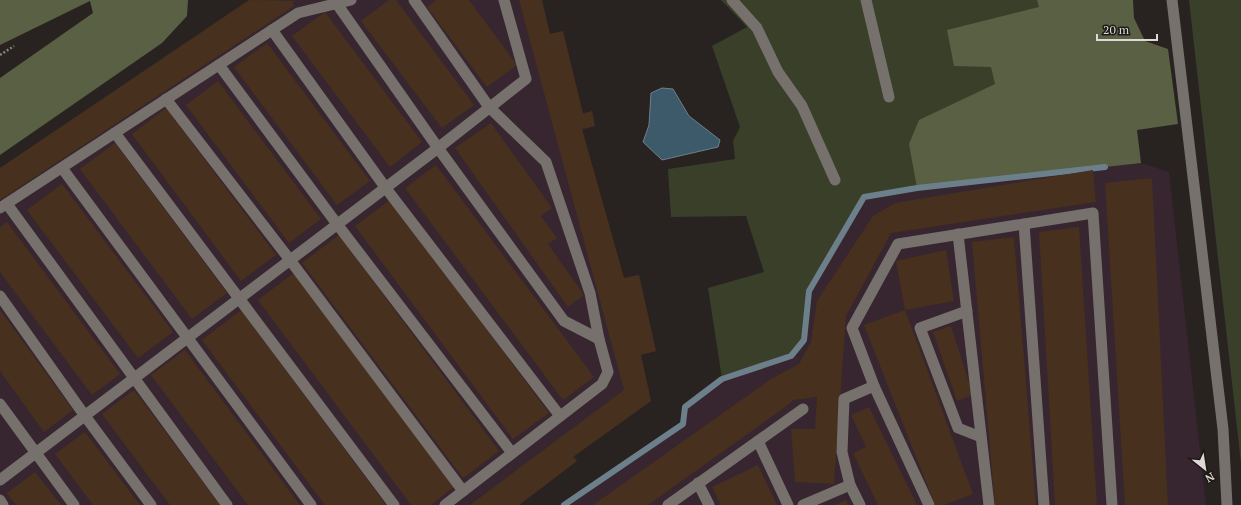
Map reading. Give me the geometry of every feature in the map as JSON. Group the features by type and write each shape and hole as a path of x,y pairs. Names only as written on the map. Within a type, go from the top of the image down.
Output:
{"lane":[{"path":"227,505 135,378 3,206 298,13 351,0"},
{"path":"414,0 489,107 546,162 590,293 599,339 608,372 602,384 445,505"},
{"path":"0,480 438,148 526,79 504,0"},
{"path":"732,0 757,28 778,72 802,106 835,180"},
{"path":"866,0 889,97"},
{"path":"1172,0 1222,429 1228,505"},
{"path":"336,4 438,148 564,321 599,339"},
{"path":"272,30 385,187 560,416"},
{"path":"219,65 337,224 512,453"},
{"path":"166,99 290,260 463,491"},
{"path":"115,133 394,505"},
{"path":"62,168 311,505"},
{"path":"929,505 874,386 852,328 894,250 898,244 1093,213 1112,505"},
{"path":"1024,224 1044,505"},
{"path":"958,234 989,505"},
{"path":"0,296 85,416 151,505"},
{"path":"967,311 920,328 958,428 981,437"},
{"path":"860,505 850,485 842,452 844,400 874,386"},
{"path":"0,404 35,454 74,505"},
{"path":"668,505 803,409"},
{"path":"758,441 788,505"},
{"path":"698,483 709,505"},
{"path":"803,505 850,485"},
{"path":"0,500 3,505"}],"path":[{"path":"0,55 14,46"}],"shaded area":[{"path":"250,0 542,0 550,34 563,31 583,113 592,111 595,126 582,130 624,278 639,275 656,351 641,355 651,401 574,456 577,461 519,505 0,505 0,168"},
{"path":"1141,163 1169,172 1206,505 564,505 682,424 685,407 722,379 791,356 804,340 809,291 864,197 917,188"}],"green space":[{"path":"0,0 188,0 187,16 162,43 0,155 0,78 93,13 90,1 0,45"},
{"path":"721,0 1088,0 1105,167 917,188 864,197 809,291 804,340 791,356 722,379 708,288 764,272 746,216 671,217 668,169 735,159 733,141 740,127 712,46 747,27"},
{"path":"1037,0 1133,0 1134,18 1145,41 1168,49 1178,124 1137,130 1141,163 917,188 909,144 919,120 995,84 991,67 954,66 947,30 1039,7"},
{"path":"1189,0 1241,0 1241,463"}],"water":[{"path":"662,88 673,89 689,116 720,140 718,147 662,160 643,142 649,125 651,93"}],"building":[{"path":"249,0 298,1 292,2 294,6 0,200 0,168"},
{"path":"389,0 396,0 474,105 442,128 361,21"},
{"path":"436,0 469,0 517,65 487,87 427,7"},
{"path":"519,0 542,0 550,34 563,31 583,114 592,111 595,126 582,129 624,278 639,275 656,351 641,355 651,401 573,457 577,461 519,505 470,505 624,390"},
{"path":"325,12 422,142 390,167 292,36"},
{"path":"267,43 370,181 337,205 234,67"},
{"path":"218,81 321,219 289,243 186,105"},
{"path":"166,108 276,255 241,281 132,134"},
{"path":"491,123 552,208 541,216 557,238 548,244 584,295 568,307 455,148"},
{"path":"115,143 227,293 192,319 80,169"},
{"path":"436,165 594,377 563,400 405,188"},
{"path":"1093,170 1096,202 891,233 846,316 834,484 795,482 791,429 815,429 817,397 793,400 648,505 593,505 771,379 799,364 811,342 817,301 873,216 895,203"},
{"path":"1152,178 1168,505 1125,505 1105,183"},
{"path":"62,184 173,332 138,358 27,210"},
{"path":"390,200 549,413 513,439 355,226"},
{"path":"7,222 120,374 92,395 0,272 0,227"},
{"path":"1079,227 1097,505 1055,505 1039,232"},
{"path":"339,235 499,451 463,478 302,263"},
{"path":"1014,237 1036,505 995,505 972,242"},
{"path":"946,250 954,301 905,310 896,261"},
{"path":"294,273 454,487 431,505 411,505 258,300"},
{"path":"0,310 73,410 44,432 0,371"},
{"path":"241,310 386,505 325,505 202,340"},
{"path":"905,310 973,494 944,505 935,505 864,325"},
{"path":"951,326 973,395 957,401 933,332"},
{"path":"185,350 300,505 248,505 151,375"},
{"path":"134,390 220,505 170,505 102,414"},
{"path":"869,407 917,505 878,505 853,453 866,447 851,415"},
{"path":"85,432 140,505 93,505 55,454"},
{"path":"758,465 777,505 721,505 712,487"},
{"path":"35,472 61,505 16,505 7,493"},
{"path":"846,500 848,505 835,505"}],"waterway":[{"path":"564,505 683,424 685,407 722,379 791,356 804,340 809,291 864,197 917,188 1105,167"}]}
